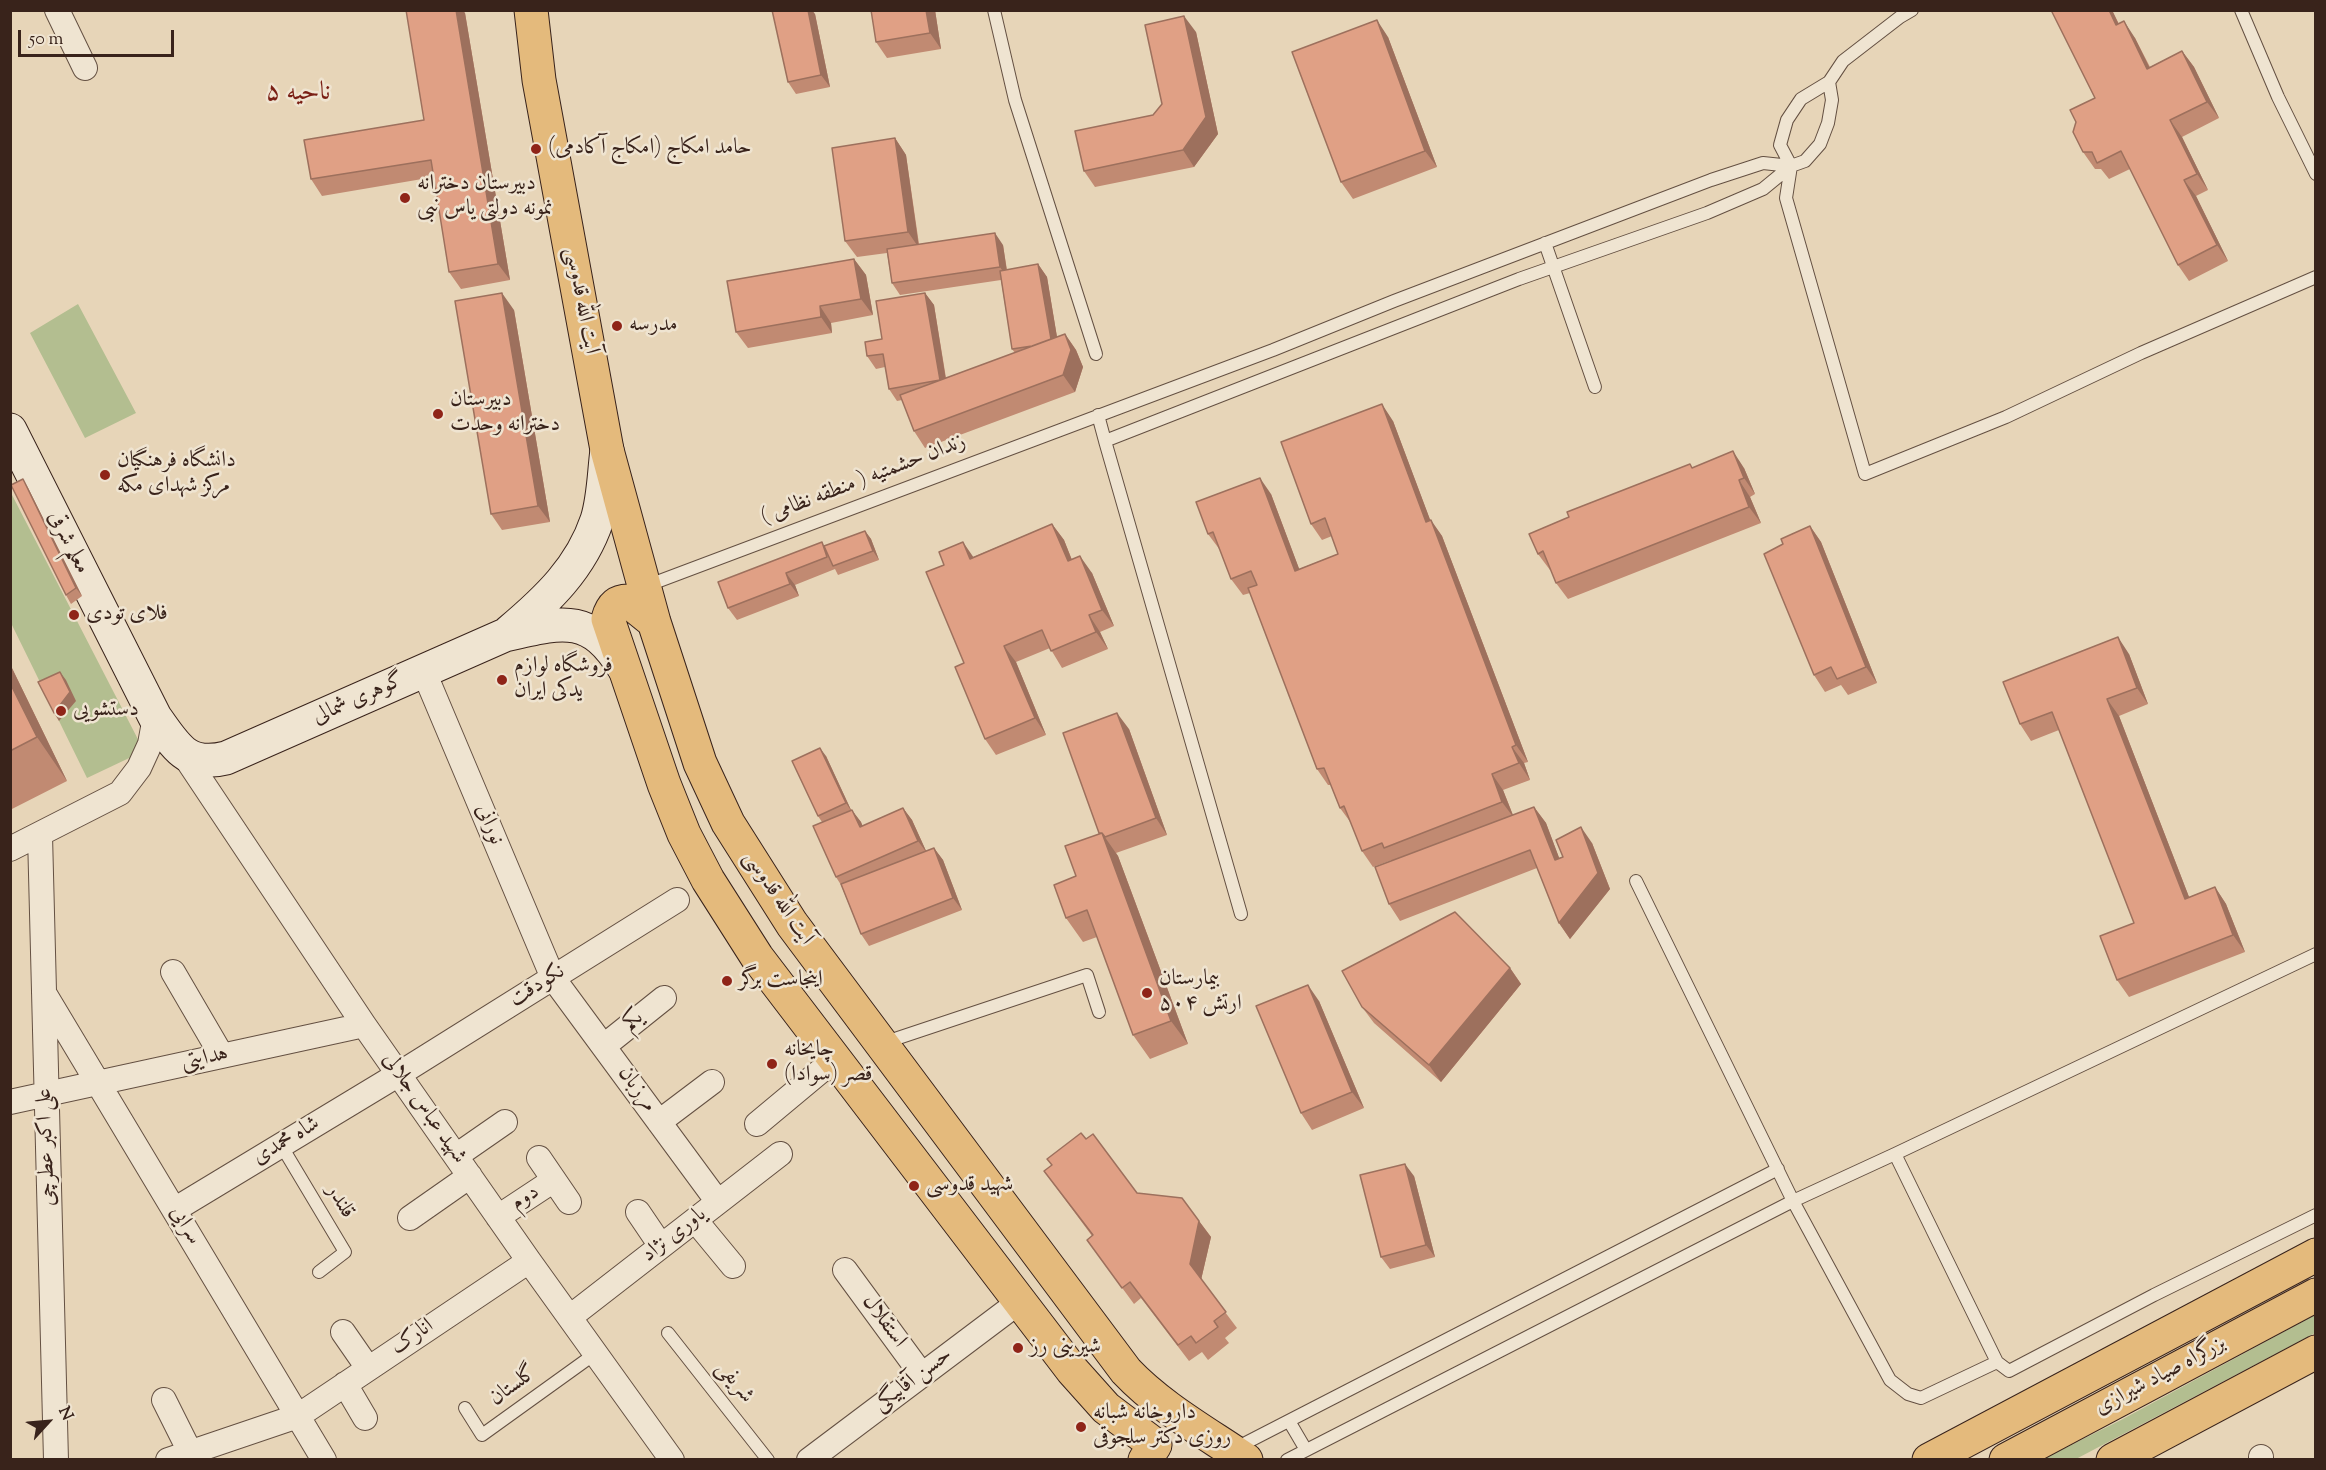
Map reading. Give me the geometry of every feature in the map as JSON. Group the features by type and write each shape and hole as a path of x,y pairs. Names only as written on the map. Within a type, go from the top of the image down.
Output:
{"main road":[{"name":"آیت الله قدوسی","path":"531,10 539,80 607,450 654,622 700,764 728,823 792,924 1126,1371 1159,1401 1239,1455"},
{"name":"معلم شرقی","path":"10,430 155,717 197,757"},
{"name":"آیت الله قدوسی","path":"505,634 534,611 562,584 579,559 598,518 607,450"},
{"path":"654,622 628,601 615,604 608,619 664,784 684,834 708,880 757,957 1019,1302 1095,1396 1150,1453"},
{"path":"505,634 544,626 573,624 605,642 614,651 626,672"},
{"name":"گوهری شمالی","path":"197,757 226,758 424,672 505,634"},
{"path":"1929,1460 2316,1256"},
{"name":"بزرگراه صیاد شیرازی","path":"2006,1460 2316,1295"},
{"path":"2113,1460 2316,1352"}],"street":[{"path":"57,10 85,68"},
{"name":"نورانی","path":"424,672 553,978"},
{"path":"10,849 120,793 139,768 150,744 155,717"},
{"name":"شهید عباس جلالی","path":"197,757 364,1025 672,1460"},
{"name":"علی اکبر عطرچی","path":"40,835 56,1460"},
{"name":"نکودقت","path":"399,1074 677,900"},
{"path":"173,972 222,1056"},
{"name":"مرزبان","path":"553,978 718,1202"},
{"name":"سرایی","path":"44,993 324,1460"},
{"name":"یکم","path":"604,1046 664,998"},
{"name":"هدایتی","path":"10,1102 364,1025"},
{"path":"757,1124 835,1059"},
{"name":"شاه محمدی","path":"174,1210 399,1074"},
{"path":"659,1122 712,1082"},
{"path":"456,1156 505,1122"},
{"name":"یاوری نژاد","path":"570,1317 780,1154"},
{"path":"540,1158 568,1202"},
{"path":"410,1218 470,1176"},
{"name":"دوم","path":"498,1217 554,1180"},
{"path":"638,1212 662,1246"},
{"path":"695,1220 733,1266"},
{"name":"انارک","path":"179,1456 298,1416 529,1261"},
{"name":"استقلال","path":"845,1270 922,1375"},
{"name":"حسن آقابیگی","path":"824,1455 922,1375 1019,1302"},
{"path":"343,1332 368,1368"},
{"path":"345,1384 365,1418"},
{"path":"164,1400 179,1456"}],"lane":[{"path":"994,10 1015,100 1096,354"},
{"path":"1912,10 1843,61 1829,82 1801,99 1787,120 1780,145 1791,166 1786,198 1864,474 2006,417 2141,353 2316,277"},
{"path":"2241,10 2278,98 2316,174"},
{"path":"1106,441 1553,267 1707,213 1763,189 1791,166 1805,161 1820,144 1828,123 1832,100 1829,82"},
{"name":"زندان حشمتیه ( منطقه نظامی )","path":"644,587 1098,414 1273,350 1394,301 1711,180 1763,163 1791,166"},
{"path":"1545,243 1595,387"},
{"path":"1098,414 1240,914"},
{"path":"1636,881 1793,1201 1890,1380 1908,1394 1921,1398 1997,1362"},
{"path":"1287,1460 1793,1201 2316,954"},
{"path":"882,1043 1087,975 1099,1012"},
{"name":"قلندر","path":"281,1145 345,1252 319,1272"},
{"path":"1896,1154 1997,1362 2009,1371 2154,1295 2316,1215"},
{"path":"1239,1455 1289,1420 1778,1169"},
{"name":"شریفی","path":"668,1333 768,1460"},
{"name":"گلستان","path":"465,1408 482,1436 596,1353"},
{"path":"1289,1420 1306,1450"}],"green space":[{"path":"78,304 136,413 85,438 30,333"},
{"path":"10,491 144,751 87,778 11,623"},
{"path":"2315,1315 2315,1333 2076,1459 2041,1460 2121,1420"}],"building":[{"path":"406,10 456,10 498,264 449,272 431,160 311,179 304,140 424,120"},
{"path":"772,10 808,10 821,75 788,82"},
{"path":"871,10 926,10 930,33 876,42"},
{"path":"2051,10 2109,10 2116,25 2124,21 2147,69 2182,51 2207,102 2170,120 2197,174 2184,180 2217,245 2178,265 2121,151 2097,163 2092,152 2083,152 2073,132 2076,122 2070,110 2095,98"},
{"path":"1184,16 1206,117 1183,150 1084,171 1075,131 1153,115 1162,104 1145,25"},
{"path":"1377,20 1425,151 1341,182 1292,52"},
{"path":"895,138 908,232 845,241 832,148"},
{"path":"995,233 1000,267 892,283 887,249"},
{"path":"854,259 861,299 820,306 821,317 736,332 727,281"},
{"path":"1038,264 1051,339 1032,346 1012,349 1000,271"},
{"path":"502,293 538,506 491,514 455,301"},
{"path":"925,293 940,380 889,389 883,354 867,356 865,342 882,339 876,301"},
{"path":"1065,334 1071,350 1063,375 914,431 900,395"},
{"path":"1382,404 1426,522 1431,520 1516,745 1512,747 1519,763 1492,774 1502,802 1384,848 1382,843 1362,851 1344,806 1340,808 1324,768 1317,769 1248,588 1257,585 1251,571 1231,579 1213,532 1208,534 1196,502 1260,478 1295,571 1338,554 1325,518 1311,524 1281,442"},
{"path":"1733,451 1744,478 1739,480 1749,507 1556,583 1543,551 1538,554 1529,534 1569,517 1567,512 1690,464 1692,468"},
{"path":"23,479 76,588 66,595 11,485"},
{"path":"1052,524 1068,561 1080,556 1102,610 1089,615 1096,632 1051,651 1042,630 1004,646 1035,718 985,739 955,667 964,663 926,572 944,565 939,552 963,542 970,559"},
{"path":"1810,526 1866,667 1837,679 1831,667 1814,675 1764,554 1783,544 1781,539"},
{"path":"865,531 873,551 833,566 824,546"},
{"path":"822,542 827,557 786,573 790,584 728,608 718,582"},
{"path":"2118,637 2137,688 2107,699 2185,899 2215,887 2233,935 2117,980 2100,936 2134,923 2052,712 2020,724 2003,682"},
{"path":"60,672 70,692 54,713 38,682"},
{"path":"10,683 37,737 10,751"},
{"path":"1117,713 1156,818 1105,837 1099,833 1063,733"},
{"path":"820,748 846,803 818,816 792,761"},
{"path":"1534,807 1555,860 1563,857 1556,840 1581,827 1598,873 1559,923 1530,850 1389,904 1375,867"},
{"path":"903,808 918,841 836,877 813,826 852,810 860,827"},
{"name":"بیمارستان ۵۰۴ ارتش","path":"1102,833 1171,1021 1133,1035 1087,910 1066,918 1054,885 1076,876 1065,846"},
{"path":"934,848 953,898 861,934 841,884"},
{"path":"1455,912 1510,968 1429,1065 1362,1007 1342,971"},
{"path":"1308,985 1352,1092 1301,1113 1256,1006"},
{"path":"1081,1133 1086,1139 1093,1134 1137,1193 1182,1198 1199,1221 1190,1264 1226,1312 1214,1321 1218,1327 1196,1343 1191,1336 1178,1345 1130,1282 1122,1288 1087,1240 1093,1235 1044,1171 1052,1165 1047,1159"},
{"path":"1405,1164 1426,1245 1381,1257 1360,1175"}],"place":[{"name":"حامد امکاج (امکاج آکادمی)","path":"536,149"},
{"name":"دبیرستان دخترانه نمونه دولتی یاس نبی","path":"405,198"},
{"name":"مدرسه","path":"617,326"},
{"name":"دبیرستان دخترانه وحدت","path":"438,414"},
{"name":"دانشگاه فرهنگیان مرکز شهدای مکه","path":"105,475"},
{"name":"فلای تودی","path":"74,615"},
{"name":"فروشگاه لوازم یدکی ایران","path":"502,680"},
{"name":"دستشویی","path":"61,711"},
{"name":"اینجاست برگر","path":"727,981"},
{"name":"بیمارستان ۵۰۴ ارتش","path":"1147,993"},
{"name":"چایخانه قصر (سوادا)","path":"772,1064"},
{"name":"شهید قدوسی","path":"914,1186"},
{"name":"شیرینی رز","path":"1018,1348"},
{"name":"داروخانه شبانه روزی دکتر سلجوقی","path":"1081,1427"}],"district":[{"name":"ناحیه ۵","path":"298,95"}]}
